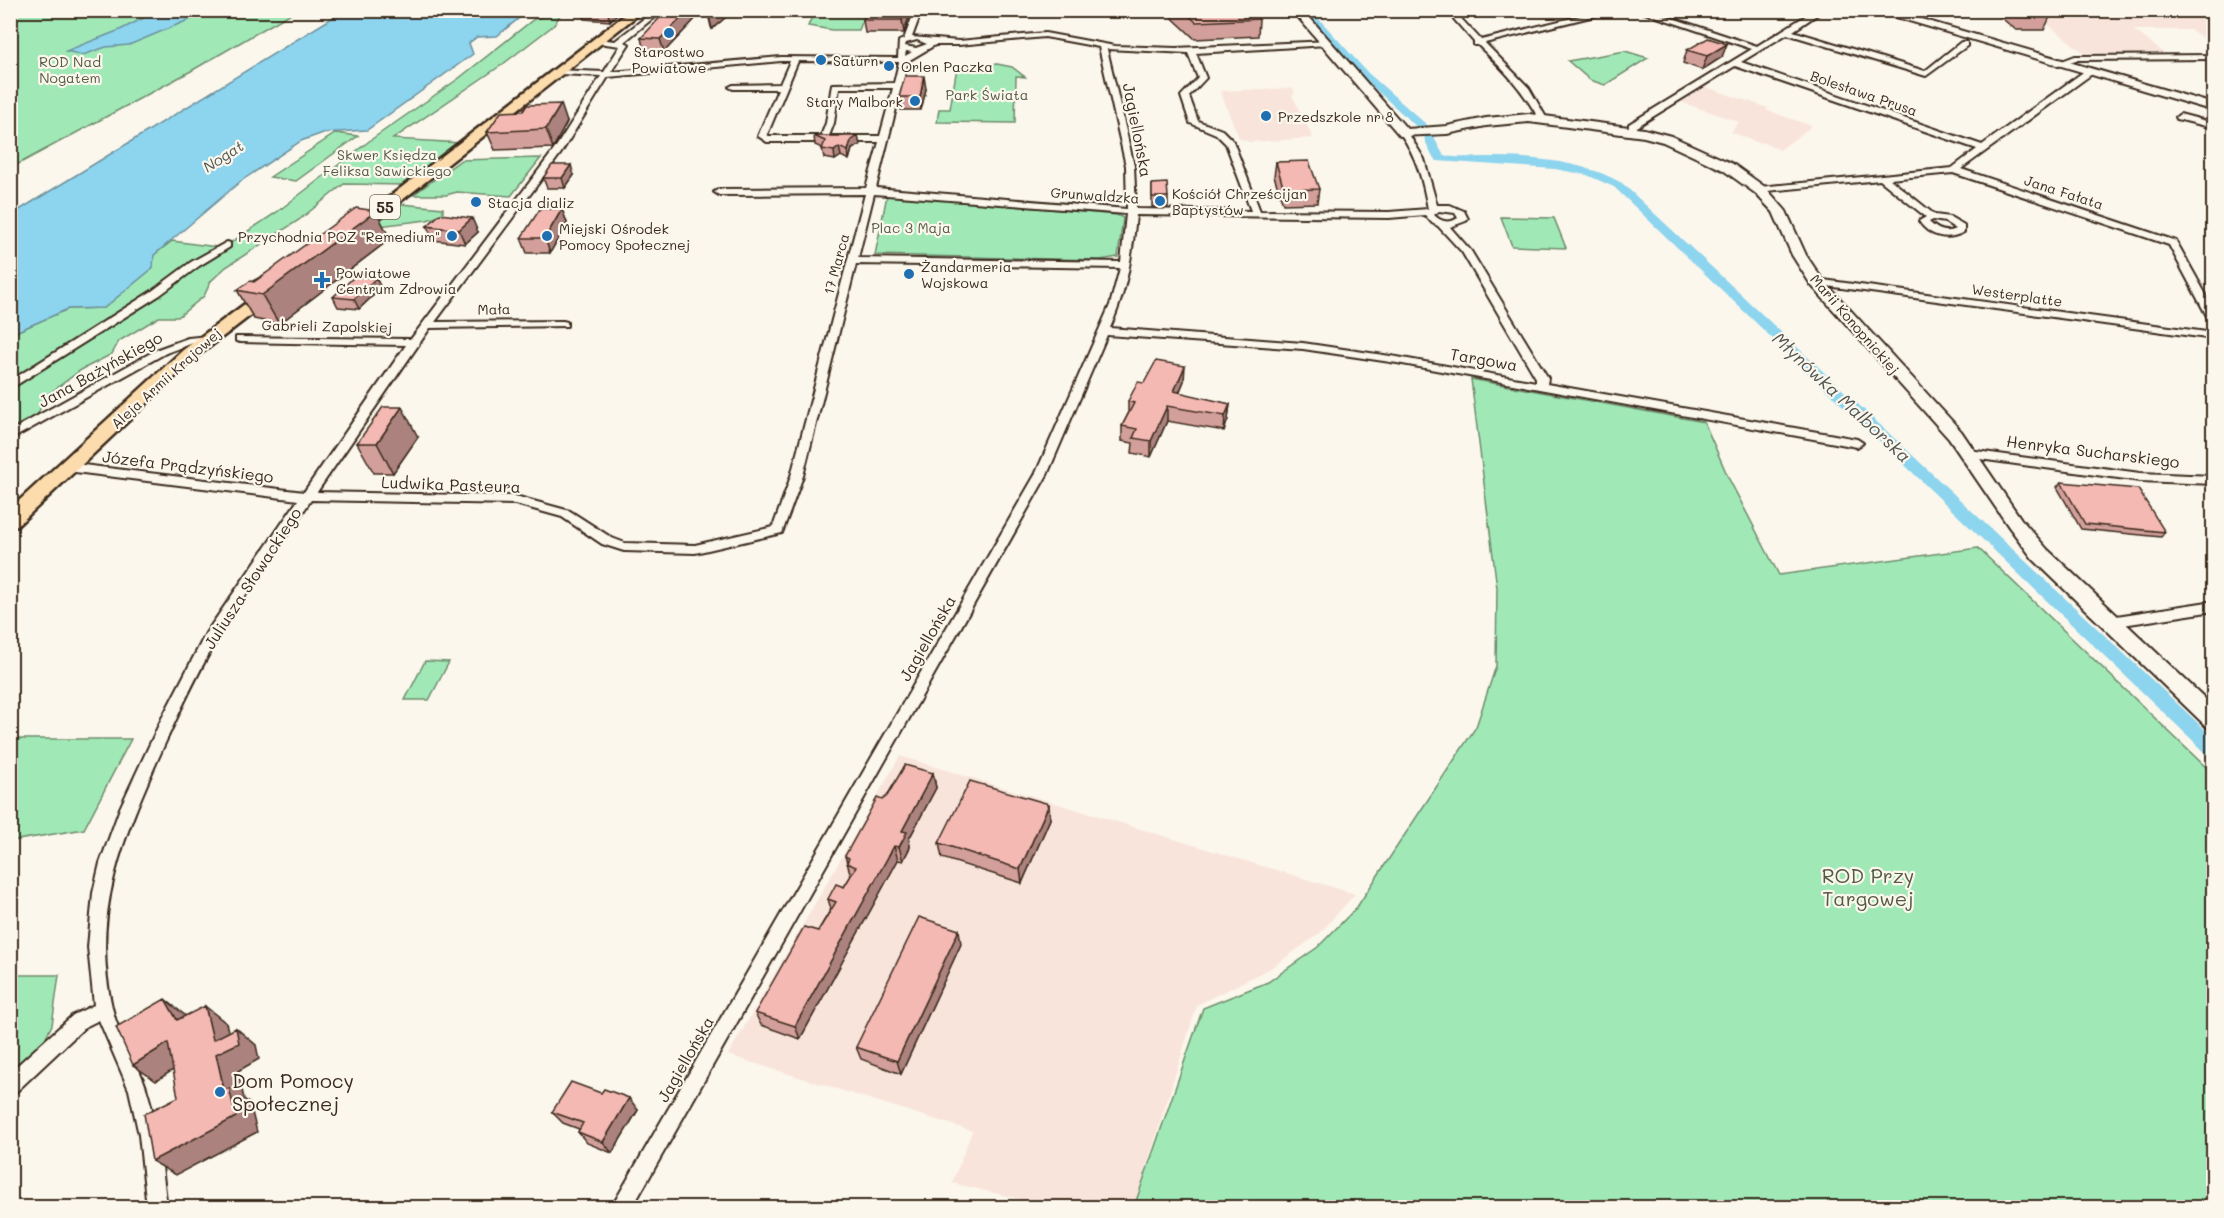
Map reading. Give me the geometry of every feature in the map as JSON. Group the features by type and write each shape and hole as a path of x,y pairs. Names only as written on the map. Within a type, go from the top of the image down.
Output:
{"main road":[{"name":"55","path":"345,238 639,11"},
{"name":"Aleja Armii Krajowej","path":"10,521 208,339 284,283"}],"street":[{"path":"601,41 617,43 660,10"},
{"path":"919,10 907,40 901,43 903,49 925,45 1045,35 1068,37 1103,47 1192,52 1327,44"},
{"path":"1297,10 1404,133 1421,160 1430,188 1434,216 1466,251 1542,378 1541,386"},
{"path":"1449,10 1477,43 1523,86 1539,107 1543,119"},
{"path":"1477,43 1616,10"},
{"path":"1639,10 1759,49"},
{"path":"1631,131 1632,126 1821,10"},
{"path":"1877,10 2214,108"},
{"path":"915,22 918,34 925,45"},
{"path":"1786,32 1926,74 1964,44"},
{"path":"907,40 925,45"},
{"name":"Juliusza Słowackiego","path":"158,1208 148,1135 138,1090 103,1009 96,947 97,918 108,863 128,808 169,718 211,637 305,497 426,325 558,151 625,44 617,43"},
{"path":"560,72 605,75 795,59 904,60 925,45"},
{"name":"Jagiellońska","path":"621,1208 1041,475 1115,305 1126,265 1132,212 1130,166 1103,47"},
{"name":"17 Marca","path":"797,476 898,85 904,60 901,57 903,49"},
{"path":"1192,52 1202,78 1185,96 1194,123 1219,132 1230,142 1257,214"},
{"path":"2058,64 2075,58 2214,57"},
{"path":"795,59 762,136 767,139 883,138"},
{"name":"Bolesława Prusa","path":"1735,63 1984,149"},
{"path":"1760,190 1954,170 2089,72"},
{"path":"824,139 830,123 833,87 898,85"},
{"path":"733,87 784,86"},
{"path":"2180,117 2214,126"},
{"name":"Marii Konopnickiej","path":"1404,133 1448,130 1502,120 1543,119 1631,131 1655,135 1687,147 1728,167 1760,190 1779,211 1799,255 1816,282 1943,422 1969,454 2030,542 2214,721"},
{"name":"Jana Fałata","path":"1954,170 2165,240 2176,246 2214,320"},
{"path":"1881,177 1932,217"},
{"path":"1430,188 1450,208 1459,211 1464,216 1458,223"},
{"name":"Grunwaldzka","path":"719,192 871,191 1132,212 1434,216"},
{"path":"1434,216 1450,208"},
{"path":"1434,216 1458,223"},
{"path":"1458,223 1466,251"},
{"path":"10,386 156,293 195,264 226,245"},
{"path":"852,261 1126,265"},
{"name":"Westerplatte","path":"1816,282 2214,336"},
{"name":"Mała","path":"426,325 563,324"},
{"name":"Targowa","path":"1103,331 1303,346 1397,360 1857,443"},
{"name":"Jana Bażyńskiego","path":"10,436 162,351 192,340 208,339"},
{"name":"Gabrieli Zapolskiej","path":"240,339 414,342"},
{"name":"Henryka Sucharskiego","path":"1969,454 2140,477 2214,480"},
{"name":"Józefa Prądzyńskiego","path":"67,467 305,497"},
{"name":"Ludwika Pasteura","path":"305,497 515,500 566,514 616,545 688,550 778,530 797,476"},
{"path":"2110,622 2214,606"},
{"path":"10,1085 62,1034 79,1021 103,1009"}],"shaded area":[{"path":"2031,11 2213,11 2213,45 2191,30 2134,30 2164,53 2084,53"},
{"path":"1706,87 1812,126 1780,150 1759,143 1731,132 1739,122 1681,102"},
{"name":"Przedszkole nr 8","path":"1293,88 1295,94 1292,95 1313,138 1249,142 1239,138 1220,91"},
{"path":"900,756 1355,894 1319,934 1271,968 1197,1005 1134,1207 1053,1207 952,1183 972,1131 728,1055"}],"green space":[{"name":"ROD Nad Nogatem","path":"11,11 295,11 191,71 11,168"},
{"name":"Skwer Księdza Feliksa Sawickiego","path":"562,12 554,25 503,64 393,139 461,143 407,185 344,184 299,220 226,267 211,281 204,296 178,317 159,317 119,341 112,354 81,370 46,396 35,420 11,433 11,388 277,212 372,139 458,79 534,19"},
{"path":"813,15 865,15 859,30 832,30 808,26"},
{"path":"1625,51 1648,58 1605,85 1590,80 1568,61"},
{"name":"Park Świata","path":"997,64 1012,67 1025,77 1016,76 1015,123 937,122 939,109 950,109 957,67"},
{"path":"336,133 358,136 296,181 270,177"},
{"path":"541,158 511,196 457,192 446,195 413,195 461,160"},
{"name":"Plac 3 Maja","path":"887,195 1117,215 1123,218 1118,257 1100,260 875,255"},
{"path":"401,204 443,208 443,215 427,220 371,227"},
{"path":"1501,217 1554,218 1566,248 1512,246"},
{"path":"172,241 217,247 154,292 11,384 11,334 68,309 104,308 154,255"},
{"name":"ROD Przy Targowej","path":"1471,379 1704,422 1729,479 1779,575 1978,548 2213,774 2213,1207 1134,1207 1203,1008 1268,982 1318,947 1357,907 1476,727 1496,666 1497,588"},
{"path":"425,661 449,662 429,700 405,700"},
{"path":"11,739 131,739 84,829 11,841"},
{"path":"11,975 59,975 52,1025 11,1104"}],"water":[{"path":"159,10 210,11 129,45 106,47 83,55 66,51 120,30"},
{"name":"Nogat","path":"345,10 528,11 497,36 477,37 469,43 473,54 367,130 323,133 301,141 241,181 154,255 153,268 104,308 68,309 11,334 11,215"}],"building":[{"path":"667,10 689,10 660,39 641,38"},
{"path":"866,10 906,10 902,20 863,20"},
{"path":"1183,10 1248,10 1259,19 1196,22"},
{"path":"2014,10 2042,10 2050,17 2022,17"},
{"path":"1708,38 1727,44 1707,56 1687,50"},
{"path":"905,76 924,76 920,97 899,97"},
{"path":"561,104 546,129 487,132 501,112 523,111 527,105"},
{"path":"814,136 858,136 851,140 848,151 839,147 834,151 822,149 825,141"},
{"path":"1309,161 1319,189 1284,190 1276,162"},
{"path":"552,165 571,165 562,178 543,178"},
{"path":"1167,183 1168,197 1152,197 1152,184"},
{"path":"356,208 376,211 262,295 237,290 250,281 254,282"},
{"path":"540,209 562,209 545,238 521,238"},
{"path":"440,214 472,218 459,230 427,226"},
{"path":"355,276 376,278 354,299 333,297"},
{"path":"1156,361 1185,366 1174,391 1230,404 1225,416 1167,406 1151,441 1133,438 1137,429 1122,426 1134,403 1128,401 1138,382 1144,383"},
{"path":"383,407 402,407 377,443 357,443"},
{"path":"2061,482 2138,489 2165,532 2085,524"},
{"path":"905,765 933,773 902,831 907,832 899,847 894,846 795,1026 755,1013 804,927 818,931 836,902 828,899 836,884 844,887 856,867 847,863 849,858 845,856 877,798 882,800 887,796"},
{"path":"970,781 1049,804 1020,869 939,843"},
{"path":"919,917 959,930 897,1061 856,1047"},
{"path":"165,999 177,1020 205,1006 213,1040 236,1028 239,1043 216,1054 224,1090 229,1088 236,1117 152,1161 144,1114 178,1097 168,1043 133,1065 116,1027"},
{"path":"571,1082 601,1093 604,1089 629,1098 603,1142 578,1132 583,1123 552,1112"}],"waterway":[{"name":"Młynówka Malborska","path":"1306,10 1365,75 1423,127"},
{"name":"Młynówka Malborska","path":"1429,138 1437,156 1441,159 1555,165 1591,173 1618,185 2214,750"}],"place":[{"name":"Starostwo Powiatowe","path":"669,33"},
{"name":"Saturn","path":"821,60"},
{"name":"Orlen Paczka","path":"889,66"},
{"name":"Stary Malbork","path":"915,101"},
{"name":"Przedszkole nr 8","path":"1266,116"},
{"name":"Kościół Chrześcijan Baptystów","path":"1160,201"},
{"name":"Stacja dializ","path":"476,202"},
{"name":"Przychodnia POZ \"Remedium\"","path":"452,236"},
{"name":"Miejski Ośrodek Pomocy Społecznej","path":"547,236"},
{"name":"Żandarmeria Wojskowa","path":"909,274"},
{"name":"Powiatowe Centrum Zdrowia","path":"322,280"},
{"name":"Dom Pomocy Społecznej","path":"220,1092"}]}
